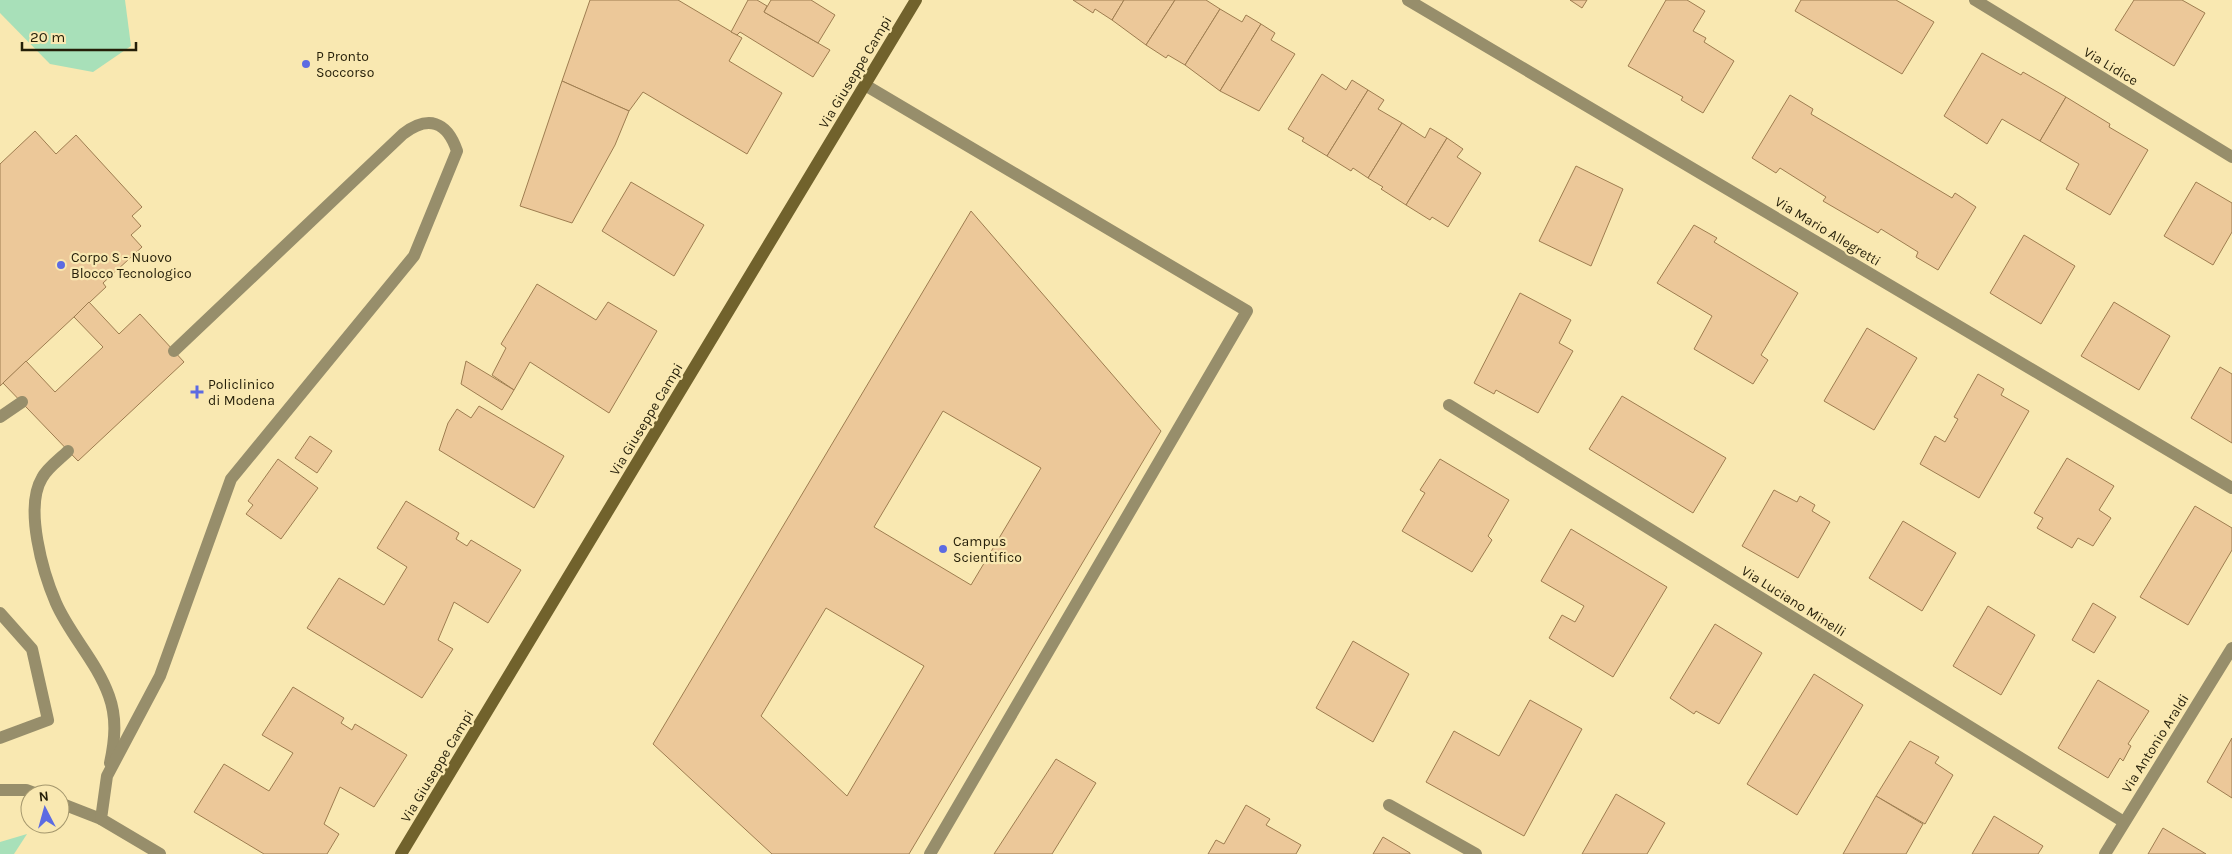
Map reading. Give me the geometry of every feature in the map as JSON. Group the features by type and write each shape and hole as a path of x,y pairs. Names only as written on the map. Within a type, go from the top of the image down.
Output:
{"street":[{"name":"Via Giuseppe Campi","path":"402,854 916,0"},
{"name":"Via Mario Allegretti","path":"1408,0 2232,488"},
{"name":"Via Lidice","path":"1975,0 2232,157"},
{"path":"865,86 1247,311 930,854"},
{"path":"107,776 160,676 231,479 414,256 457,151 452,136 445,127 433,123 412,127 403,134 174,351"},
{"path":"0,417 22,402"},
{"name":"Via Luciano Minelli","path":"1448,405 2124,822"},
{"path":"68,451 42,478 34,500 34,521 37,542 56,604 81,643 109,696 116,734 107,776 101,819"},
{"path":"0,613 32,649 48,720 0,738"},
{"name":"Via Antonio Araldi","path":"2105,854 2232,648"},
{"path":"0,790 20,790"},
{"path":"1389,805 1476,854"},
{"path":"70,807 101,819 160,854"}],"green space":[{"path":"0,0 125,0 131,46 93,72 50,64 0,13"},
{"path":"27,834 14,854 0,854 0,842"}],"building":[{"path":"590,0 678,0 742,38 729,61 782,93 747,154 643,92 629,111 562,81"},
{"path":"748,0 757,0 767,6 764,12 830,50 813,77 740,32 737,35 731,32"},
{"path":"771,0 811,0 835,15 818,43 764,12"},
{"path":"1073,0 1124,0 1112,20 1095,9 1093,13"},
{"path":"1124,0 1175,0 1146,45 1112,20"},
{"path":"1175,0 1206,0 1220,9 1185,65 1168,55 1166,58 1146,45"},
{"path":"1570,0 1587,0 1582,8"},
{"path":"1666,0 1687,0 1705,11 1693,31 1706,38 1704,42 1734,61 1703,113 1681,100 1683,97 1628,66"},
{"path":"1801,0 1896,0 1934,22 1902,74 1795,11"},
{"path":"2134,0 2182,0 2205,13 2174,66 2115,30"},
{"path":"1220,9 1242,22 1246,15 1261,24 1220,91 1185,65"},
{"path":"1261,24 1275,33 1271,40 1295,54 1259,111 1220,91"},
{"path":"1982,53 2021,75 2023,72 2066,97 2040,141 2002,119 1987,144 1944,116"},
{"path":"1322,74 1346,90 1352,80 1368,90 1327,156 1302,141 1304,138 1288,129"},
{"path":"562,81 629,111 615,145 572,223 520,206"},
{"path":"1368,90 1384,100 1378,109 1402,123 1368,178 1353,168 1351,171 1327,156"},
{"path":"1790,95 1813,109 1811,114 1952,198 1955,193 1976,207 1938,270 1916,257 1918,252 1881,229 1878,233 1823,201 1826,197 1780,168 1776,173 1752,158"},
{"path":"2066,97 2110,124 2109,127 2148,150 2110,215 2066,189 2079,164 2040,141"},
{"path":"1402,123 1425,138 1430,128 1447,138 1406,205 1368,178"},
{"name":"Corpo S - Nuovo Blocco Tecnologico","path":"35,131 56,154 76,135 142,207 132,216 141,226 131,235 142,247 103,283 106,287 0,386 0,164"},
{"path":"1447,138 1463,149 1457,157 1481,173 1448,227 1432,217 1430,220 1406,205"},
{"path":"1576,166 1623,189 1591,266 1539,241"},
{"path":"631,182 704,225 674,276 602,231"},
{"path":"2196,182 2232,203 2232,232 2213,265 2164,236"},
{"path":"971,211 1161,431 909,854 772,854 653,744","holes":["943,411 1041,468 971,585 874,527","826,608 924,666 847,796 761,716"]},
{"path":"1694,225 1717,238 1714,242 1798,293 1761,355 1768,360 1753,384 1694,349 1712,316 1657,283"},
{"path":"2024,235 2075,266 2041,324 1990,293"},
{"path":"537,284 596,320 608,302 657,331 609,413 530,362 514,390 492,375 506,348 501,344"},
{"path":"1520,293 1571,320 1559,343 1573,351 1538,413 1496,390 1494,394 1474,383"},
{"path":"89,302 119,334 140,314 184,362 78,461 3,383 26,361 55,392 103,347 74,317"},
{"path":"2114,302 2170,336 2139,390 2081,356"},
{"path":"1867,328 1917,358 1874,430 1824,401"},
{"path":"466,361 514,390 502,410 461,384"},
{"path":"2220,367 2232,374 2232,443 2191,418"},
{"path":"1978,374 2004,389 2001,395 2029,411 1979,498 1920,464 1935,436 1945,442 1958,419 1954,417"},
{"path":"1622,396 1726,458 1693,513 1589,449"},
{"path":"479,406 564,456 534,508 439,450 448,423 457,409 471,418"},
{"path":"310,436 332,451 317,473 295,458"},
{"path":"2067,458 2114,486 2099,510 2111,518 2093,546 2078,538 2072,548 2037,528 2043,518 2034,513"},
{"path":"278,459 318,488 281,539 246,514 253,505 248,501"},
{"path":"1440,459 1509,500 1488,536 1492,540 1472,572 1402,531 1425,493 1420,490"},
{"path":"1774,490 1797,502 1800,496 1815,505 1812,511 1830,522 1798,578 1742,546"},
{"path":"406,501 459,533 456,539 467,546 471,540 521,570 488,623 454,602 438,640 453,649 422,698 307,628 339,578 384,605 407,567 377,548"},
{"path":"2195,506 2232,528 2232,550 2188,625 2140,597"},
{"path":"1903,521 1956,553 1922,611 1869,578"},
{"path":"1571,529 1667,587 1613,677 1549,638 1562,615 1575,622 1584,606 1541,581"},
{"path":"2093,603 2116,617 2094,653 2072,640"},
{"path":"1988,606 2035,635 2001,695 1953,666"},
{"path":"1715,624 1762,653 1719,724 1696,711 1694,714 1670,698"},
{"path":"1353,641 1409,674 1373,742 1316,708"},
{"path":"1814,674 1863,705 1797,815 1747,784"},
{"path":"2098,680 2149,711 2128,744 2131,746 2123,761 2120,758 2108,778 2058,748"},
{"path":"293,687 344,718 341,723 352,730 355,724 407,755 374,807 340,787 324,824 339,834 327,854 264,854 194,812 224,764 269,791 293,753 262,735"},
{"path":"1530,700 1582,729 1524,836 1426,782 1454,731 1499,756"},
{"path":"2232,738 2232,798 2207,782"},
{"path":"1910,741 1939,757 1935,763 1953,775 1925,824 1876,796"},
{"path":"1056,759 1096,783 1052,854 994,854"},
{"path":"1616,794 1665,823 1647,854 1582,854"},
{"path":"1876,796 1923,824 1906,854 1843,854"},
{"path":"1246,805 1270,819 1266,825 1301,845 1296,854 1208,854 1216,840 1224,844"},
{"path":"1994,816 2043,846 2038,854 1972,854"},
{"path":"2163,828 2206,854 2148,854"},
{"path":"1383,837 1410,853 1410,854 1373,854"}],"place":[{"name":"P Pronto Soccorso","path":"306,64"},
{"name":"Corpo S - Nuovo Blocco Tecnologico","path":"61,265"},
{"name":"Policlinico di Modena","path":"197,392"},
{"name":"Campus Scientifico","path":"943,549"}]}
